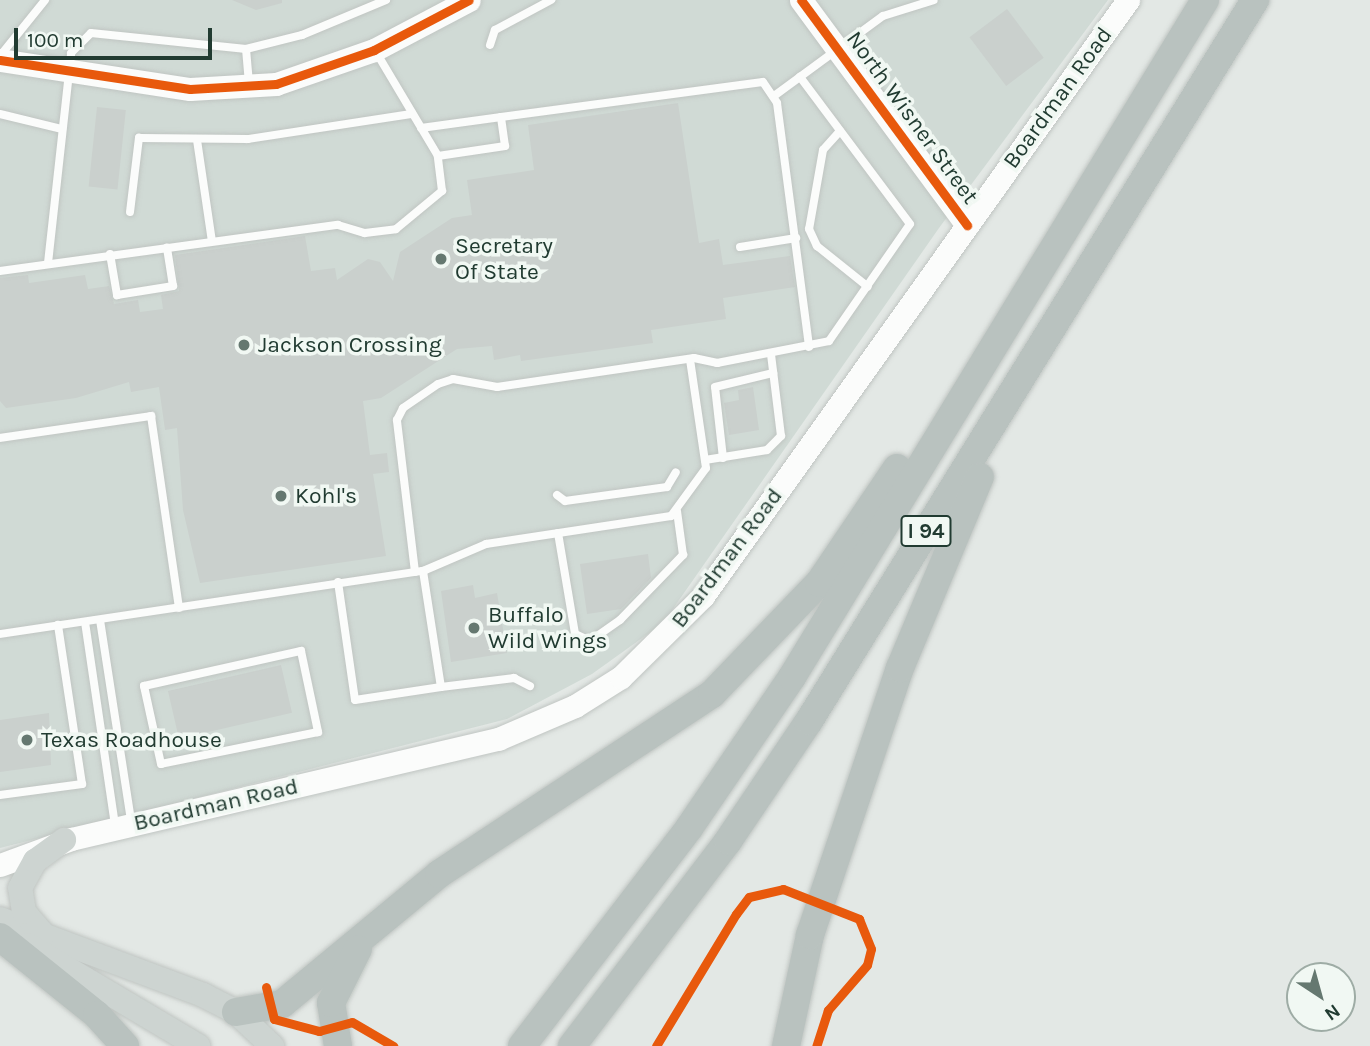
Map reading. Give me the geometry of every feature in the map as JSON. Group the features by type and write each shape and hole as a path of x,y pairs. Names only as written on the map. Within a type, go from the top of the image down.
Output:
{"highway":[{"name":"I 94","path":"522,1046 647,886 765,717 1205,0"},
{"name":"I 94","path":"572,1046 780,765 1255,0"},
{"path":"769,1046 952,531 1125,208"},
{"path":"236,1012 282,1004 428,882 664,732 767,642 848,544 1055,243"},
{"path":"338,1046 330,1010 348,962 428,882"},
{"path":"786,1046 810,935"},
{"path":"0,937 97,1015 125,1046"}],"main road":[{"name":"North Wisner Street","path":"801,0 967,225"},
{"name":"Boardman Road","path":"2,860 64,840 489,742 559,714 621,677 704,596 1128,0"},
{"path":"0,58 68,75 190,89 249,87 317,74 374,50 458,2"},
{"path":"49,939 24,912 19,893 35,861 64,840"},
{"path":"0,919 236,1012 272,1046"},
{"path":"0,929 198,1046"}],"lane":[{"path":"0,58 45,0"},
{"path":"48,263 71,53 90,33 246,49 302,35 386,0"},
{"path":"490,45 495,30 551,0"},
{"path":"774,96 883,16 934,0"},
{"path":"246,49 249,87"},
{"path":"0,271 338,225 365,233 396,229 441,198 438,156 374,50"},
{"path":"441,687 419,572 397,420 410,402 446,380 497,387 690,359 717,363 771,355 830,341 910,224 800,78"},
{"path":"421,128 746,80 763,82 774,96 796,238 809,347"},
{"path":"0,114 62,129"},
{"path":"130,212 139,138 248,139 412,114"},
{"path":"438,156 505,146 501,117"},
{"path":"840,131 823,150 809,229 817,246 868,288"},
{"path":"197,140 212,241"},
{"path":"740,247 796,238"},
{"path":"110,254 117,295 173,286 167,247"},
{"path":"705,460 767,450 780,436 771,355"},
{"path":"0,634 419,572 486,544 677,511 704,475 705,460 690,359"},
{"path":"723,458 715,387 773,373"},
{"path":"0,438 151,416 179,608"},
{"path":"557,495 565,502 667,487 676,472"},
{"path":"558,533 574,628 585,642 620,620 684,549 677,511"},
{"path":"338,582 355,700 514,678 530,686"},
{"path":"100,620 123,826"},
{"path":"85,622 123,826"},
{"path":"0,795 82,784 58,625"},
{"path":"301,652 318,732 161,764 144,686 301,652"}],"shaded area":[{"path":"0,0 1108,0 939,228 663,623 592,674 507,719 0,848"}],"building":[{"path":"232,0 282,0 282,3 256,10"},
{"path":"1007,9 1044,58 1006,86 969,37"},
{"name":"Jackson Crossing","path":"678,103 699,243 719,239 723,265 790,256 795,287 723,298 726,319 651,330 653,343 521,361 520,355 494,360 492,346 457,349 381,398 363,401 370,455 387,453 389,472 373,474 386,556 200,583 183,510 177,428 165,430 159,387 131,392 129,382 76,398 6,408 0,401 0,278 28,275 29,283 85,275 88,289 109,286 114,304 138,300 140,312 163,309 161,295 179,291 175,255 305,236 311,271 335,268 337,280 368,259 380,262 393,281 400,252 452,218 472,215 467,180 534,170 528,125"},
{"path":"97,107 126,110 117,190 89,187"},
{"path":"753,387 759,430 729,435 724,403 739,400 738,390"},
{"path":"648,554 651,578 621,609 587,614 580,564"},
{"name":"Buffalo Wild Wings","path":"473,585 475,598 497,593 507,653 451,662 441,591"},
{"path":"281,665 292,713 179,739 168,691"},
{"name":"Texas Roadhouse","path":"49,713 51,765 0,772 0,720"}],"cycle path":[{"path":"0,60 190,89 276,84 374,50 469,0"},
{"path":"801,0 967,225"},
{"path":"656,1046 749,897 783,889 859,919 871,949 867,965 828,1010 816,1046"},
{"path":"266,987 274,1019 319,1031 352,1022 393,1046"}],"place":[{"name":"Secretary Of State","path":"441,259"},
{"name":"Jackson Crossing","path":"244,345"},
{"name":"Kohl's","path":"281,496"},
{"name":"Buffalo Wild Wings","path":"474,628"},
{"name":"Texas Roadhouse","path":"27,740"}]}
